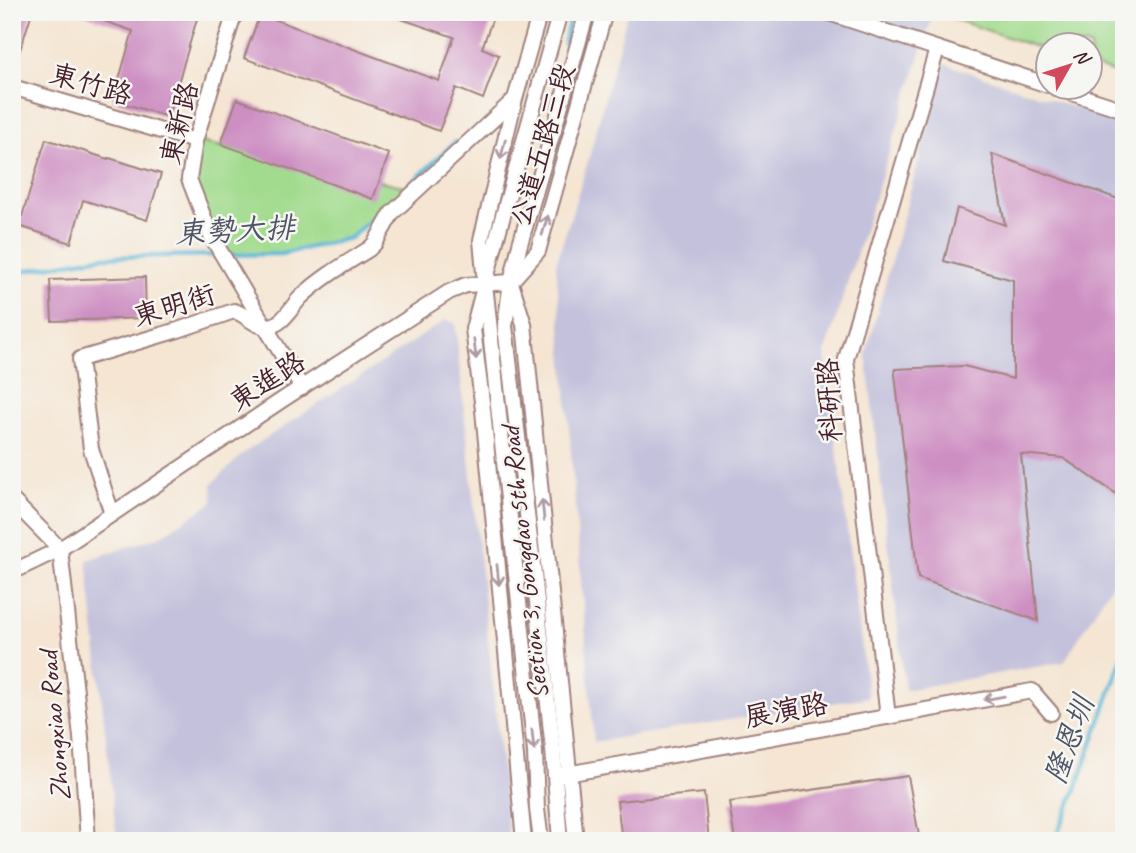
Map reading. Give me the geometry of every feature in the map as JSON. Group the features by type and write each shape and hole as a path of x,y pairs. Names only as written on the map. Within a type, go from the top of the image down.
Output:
{"street":[{"name":"東新路","path":"235,12 195,141 189,179 211,236 302,388"},
{"name":"公道五路三段","path":"485,283 481,240 515,99 540,12"},
{"name":"Section 3, Gongdao 5th Road","path":"524,841 483,410 472,329 560,12"},
{"name":"Section 3, Gongdao 5th Road","path":"576,841 562,775 553,750 505,326 510,282 587,12"},
{"name":"公道五路三段","path":"510,282 538,251 605,12"},
{"path":"826,12 1034,80"},
{"name":"科研路","path":"888,717 846,359 937,49"},
{"name":"東竹路","path":"12,87 195,141"},
{"path":"265,327 283,320 300,298 323,277 375,243 392,213 515,99"},
{"path":"1099,102 1124,110"},
{"name":"東進路","path":"60,549 449,292 466,285 510,282"},
{"name":"Section 3, Gongdao 5th Road","path":"485,283 535,752 541,841"},
{"name":"東明街","path":"112,514 91,449 80,359 234,311 265,327"},
{"path":"12,500 60,549 12,572"},
{"name":"Zhongxiao Road","path":"60,549 81,737 88,841"},
{"name":"展演路","path":"519,782 1032,691 1051,713"},
{"name":"Section 3, Gongdao 5th Road","path":"559,841 562,775"}],"shaded area":[{"path":"628,12 934,12 825,353 868,697 594,742 556,264 588,161"},
{"path":"945,64 1034,94 1034,102 1058,102 1124,124 1124,564 1064,662 905,690 866,354"},
{"path":"446,320 455,323 509,841 117,841 87,560 161,536 213,502 212,484 245,452"}],"green space":[{"path":"946,12 1124,12 1124,76 1104,69 1104,32 1034,32 1034,46 945,16"},
{"path":"195,141 408,187 350,238 282,254 223,255 189,179"}],"building":[{"path":"12,12 32,12 15,66 12,66"},
{"path":"199,12 168,117 113,100 133,31 83,14"},
{"path":"387,12 495,12 482,48 499,55 483,99 456,88 439,131 244,58 260,14 439,81 454,37"},
{"path":"237,99 389,154 373,199 221,144"},
{"path":"46,139 161,174 147,220 83,200 71,243 19,226"},
{"path":"992,154 1124,201 1124,499 1063,458 1021,454 1038,621 918,578 895,374 895,369 964,366 1013,379 1013,280 944,261 957,208 1005,225"},
{"path":"145,277 146,318 52,321 50,280"},
{"path":"908,776 920,841 735,841 729,802"},
{"path":"704,793 709,841 622,841 617,801"}],"waterway":[{"name":"東勢大排","path":"564,43 572,12"},
{"name":"東勢大排","path":"226,255 282,254 350,238 455,142"},
{"name":"東勢大排","path":"23,271 101,257 217,255"},
{"name":"隆恩圳","path":"1054,841 1075,792 1124,653"}]}
